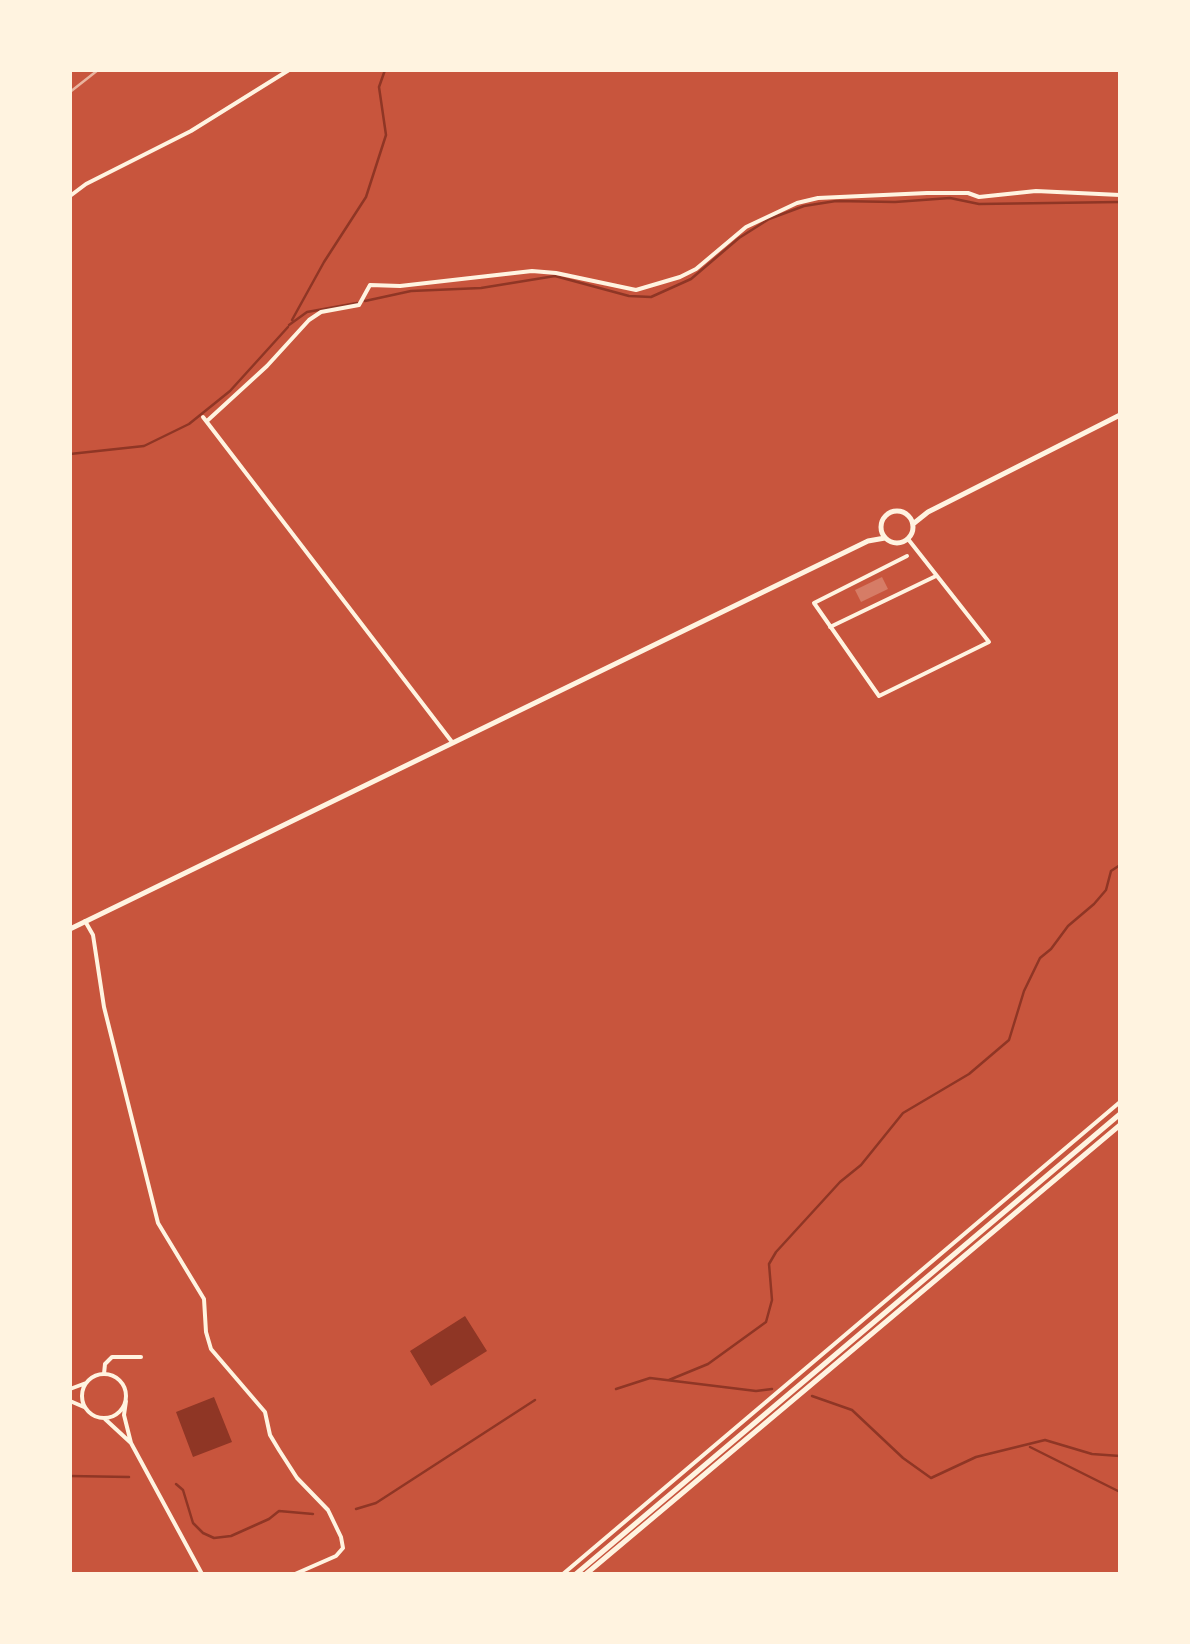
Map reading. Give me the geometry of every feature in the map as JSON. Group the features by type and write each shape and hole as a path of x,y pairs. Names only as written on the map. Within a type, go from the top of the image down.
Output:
{"main road":[{"path":"70,929 868,541 886,538 898,543 908,539 912,524 928,512 1119,417"},
{"path":"868,541 890,514 928,512"},
{"path":"908,516 912,524"},
{"path":"881,526 886,538"},
{"path":"576,1574 1120,1114"},
{"path":"586,1574 1120,1125"}],"street":[{"path":"70,196 191,131 289,70"},
{"path":"452,742 205,419 274,358 309,320 321,312 359,306 370,285 400,286 556,272 636,290 680,278 746,227 797,203 818,198 927,193 968,193 979,197 1036,191 1120,195"},
{"path":"907,556 814,601 879,696 989,642 908,539"},
{"path":"830,627 936,576"},
{"path":"86,922 93,934 104,1007 158,1223 204,1299 211,1349 268,1418 270,1436 297,1478 336,1521 343,1548 327,1561 295,1574"},
{"path":"563,1574 1120,1102"},
{"path":"104,1374 104,1364 112,1357 141,1356"},
{"path":"70,1389 104,1374"},
{"path":"104,1374 122,1382 130,1444"},
{"path":"85,1408 82,1395 86,1383"},
{"path":"70,1401 104,1418 130,1444 202,1574"},
{"path":"104,1418 118,1414 126,1402"}],"shaded area":[{"path":"465,1316 487,1351 431,1386 410,1351"},
{"path":"214,1397 232,1442 193,1457 176,1412"}],"building":[{"path":"882,577 888,589 861,602 855,590"}],"waterway":[{"path":"292,320 366,197 386,135 379,87 385,70"},
{"path":"365,301 411,291 481,288 555,276 629,296 651,297 691,279 739,238 769,219 804,206 836,201 950,198 979,204 1120,202"},
{"path":"289,325 307,312 357,303"},
{"path":"70,454 144,446 189,424 230,391 288,327"},
{"path":"669,1380 708,1364 766,1322 772,1300 769,1264 776,1252 840,1182 861,1165 903,1113 969,1074 1009,1040 1024,991 1040,958 1094,904 1106,890 1111,871 1120,865"},
{"path":"616,1389 650,1378 756,1391 772,1389"},
{"path":"812,1396 852,1410 903,1458 931,1478 976,1457 1045,1440 1092,1454 1120,1456"},
{"path":"356,1509 376,1503 535,1400"},
{"path":"1030,1447 1120,1492"},
{"path":"70,1476 129,1477"},
{"path":"176,1484 183,1490 193,1523 214,1538 231,1536 279,1511 313,1514"}],"railway":[{"path":"70,92 98,70"}]}
